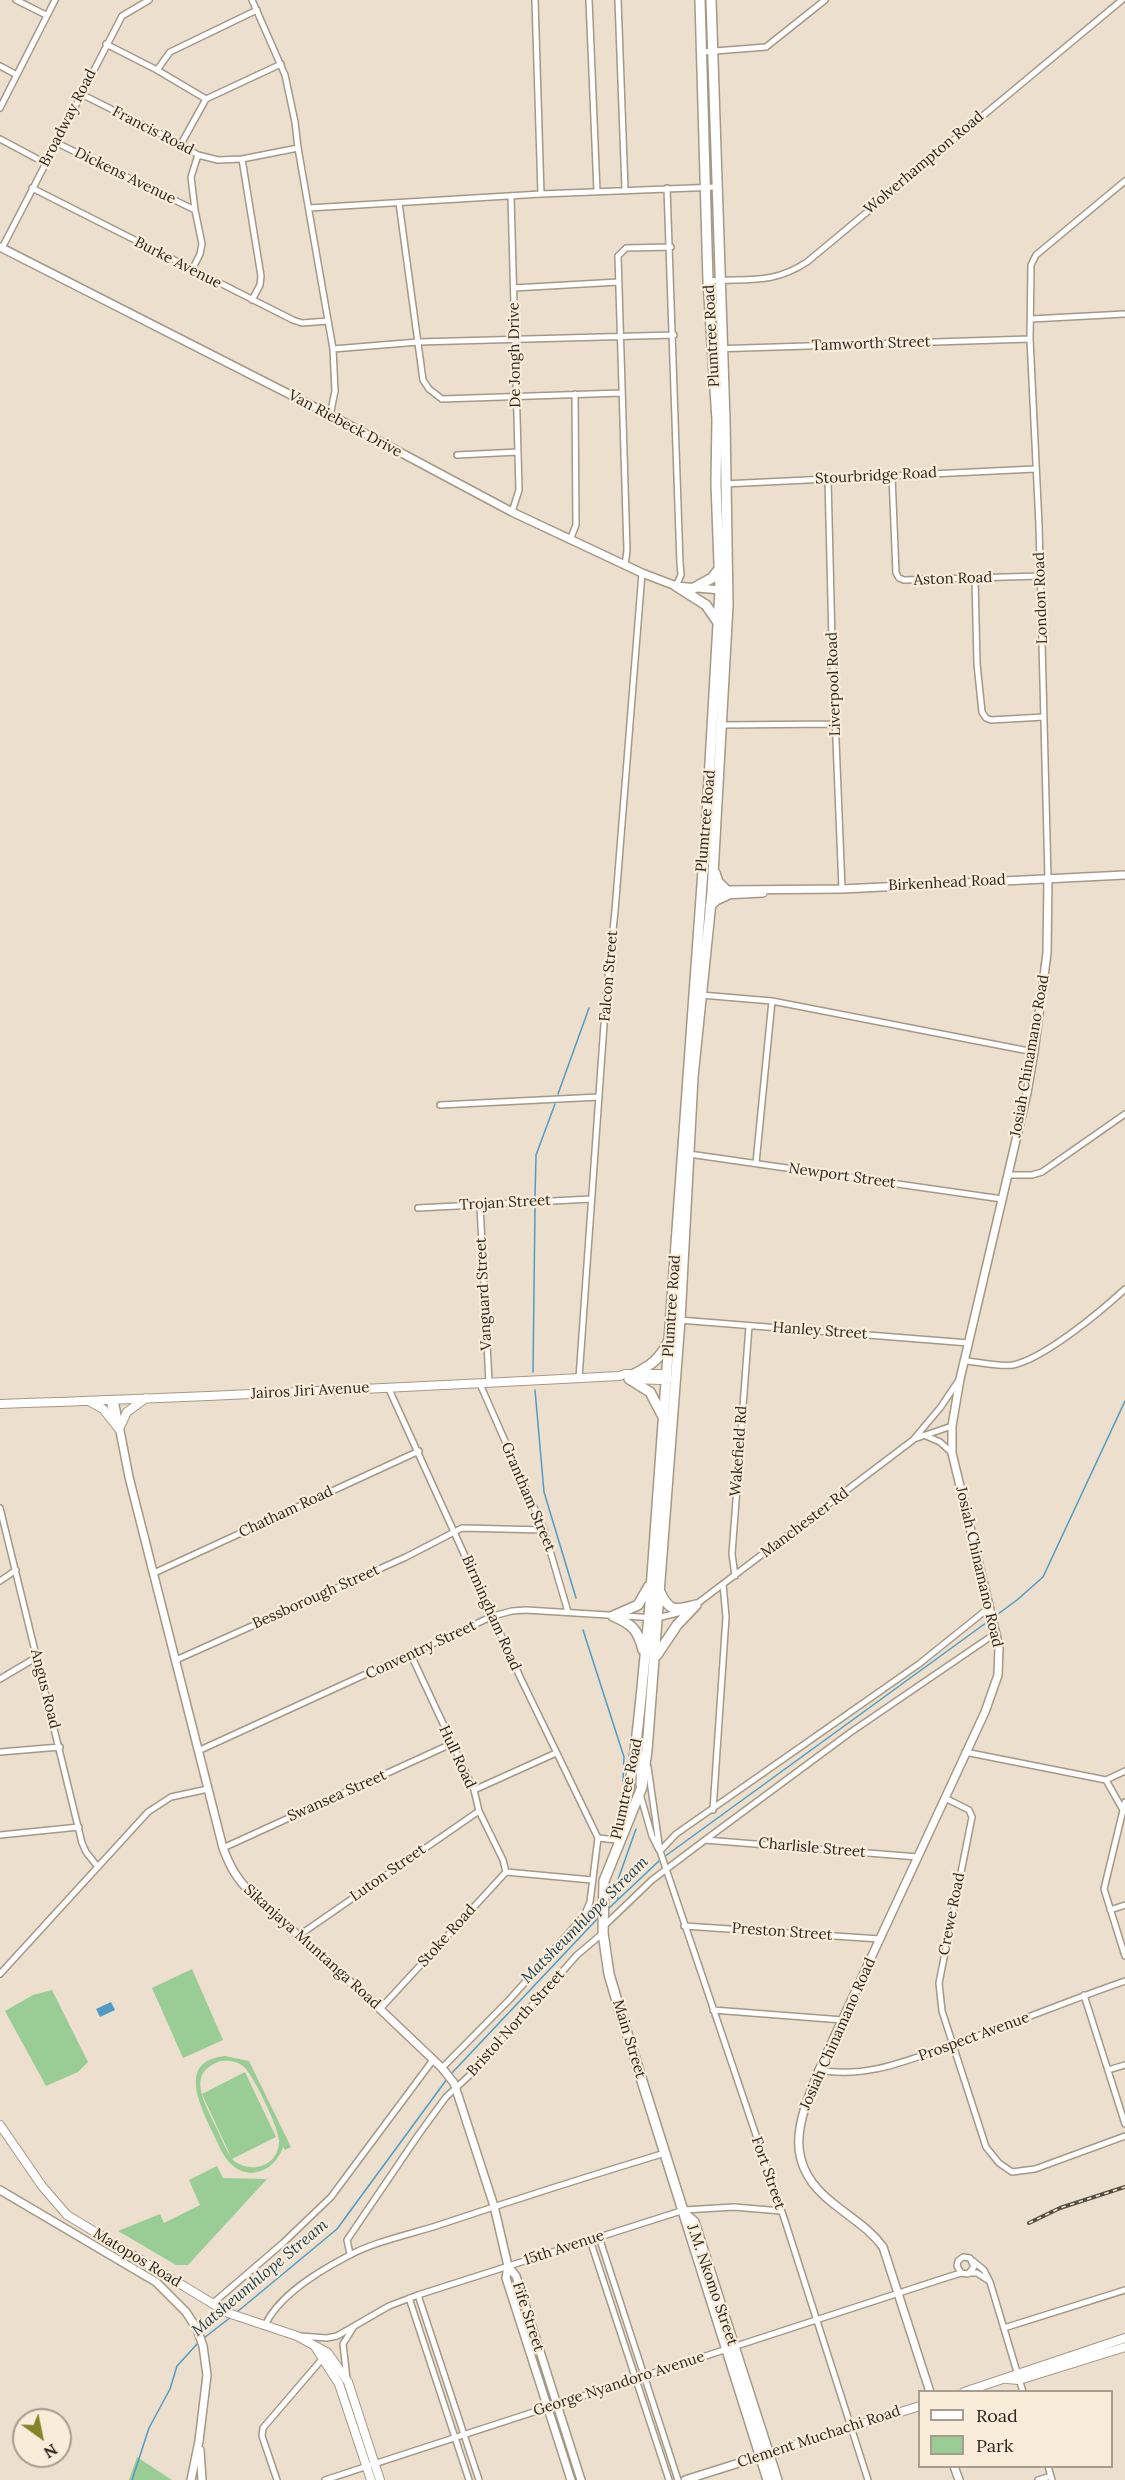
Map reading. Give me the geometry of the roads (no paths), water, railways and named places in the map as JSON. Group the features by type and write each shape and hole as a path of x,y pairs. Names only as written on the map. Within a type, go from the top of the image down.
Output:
{"highway":[{"name":"Plumtree Road","path":"653,1618 660,1592 677,1364 676,1320 685,1153 698,995 712,892 718,725 720,590 716,484 717,420 708,281 700,0"},
{"name":"Plumtree Road","path":"698,995 701,878 718,725 729,572 711,0"},
{"path":"694,588 712,578 718,569"},
{"path":"728,605 720,590 729,572"},
{"path":"676,586 706,605 718,623"},
{"path":"710,906 726,892 718,882 713,868"},
{"path":"699,908 712,892 706,888 701,878"},
{"name":"Plumtree Road","path":"612,1858 629,1792 649,1658 663,1420 670,1338 676,1320"},
{"path":"663,1420 659,1406 650,1392 627,1376 654,1363 664,1352 670,1338"},
{"path":"675,1392 667,1378 677,1364"},
{"path":"613,1616 638,1605 652,1582"},
{"path":"660,1592 672,1609 696,1605"},
{"path":"613,1616 629,1623 637,1630 649,1658 696,1605"},
{"name":"Plumtree Road","path":"612,1858 640,1794 648,1750 649,1658"},
{"name":"Main Street","path":"612,1858 604,1881 602,1906 602,1927 609,1974 686,2213"},
{"name":"J.M. Nkomo Street","path":"686,2213 687,2225 764,2454 777,2480"},
{"name":"J.M. Nkomo Street","path":"764,2454 768,2480"}],"main road":[{"name":"Jairos Jiri Avenue","path":"0,1404 280,1394 661,1374 667,1378"},
{"path":"87,1400 103,1409 119,1429 127,1412 147,1397"},
{"name":"Matopos Road","path":"1,2129 48,2194 67,2215 228,2313 311,2342"},
{"path":"1018,2377 1125,2338"},
{"path":"311,2342 328,2353 348,2382 371,2465 371,2480"},
{"path":"311,2342 324,2358 339,2384 371,2465 380,2480"},
{"path":"967,2390 1125,2347"},
{"name":"Clement Muchachi Road","path":"764,2454 918,2407"}],"street":[{"path":"16,0 46,15"},
{"path":"0,108 55,0"},
{"name":"Broadway Road","path":"1,248 106,44 124,14 149,0"},
{"path":"252,0 281,64 295,122 333,349 335,391 330,416"},
{"path":"535,0 541,194"},
{"path":"589,0 597,191"},
{"path":"618,0 625,189"},
{"path":"702,52 766,47 825,0"},
{"name":"Wolverhampton Road","path":"708,281 768,279 791,272 807,262 1122,0"},
{"path":"157,69 170,52 257,10"},
{"path":"106,44 157,69 206,99"},
{"path":"181,144 206,99 281,64"},
{"path":"0,66 17,75"},
{"name":"Francis Road","path":"81,94 181,144 198,155 218,160 242,159 298,148"},
{"path":"0,139 45,163"},
{"name":"Dickens Avenue","path":"55,142 195,210"},
{"path":"192,270 202,244 195,210 192,174 198,155"},
{"path":"242,159 261,276 260,285 252,300"},
{"name":"London Road","path":"1048,878 1040,576 1030,339 1031,265 1033,260 1125,181"},
{"path":"309,208 625,189 717,187"},
{"name":"Burke Avenue","path":"32,188 298,322 328,321"},
{"path":"668,188 681,562 681,575 676,586"},
{"name":"De Jongh Drive","path":"511,196 519,490 512,512"},
{"path":"399,203 423,380 435,396 442,399 621,393"},
{"path":"625,566 627,550 618,256 623,249 671,247"},
{"name":"Van Riebeck Drive","path":"1,248 570,540 625,566 676,586 720,590"},
{"path":"514,288 618,282"},
{"path":"1031,319 1125,314"},
{"path":"333,349 418,342 674,335"},
{"name":"Tamworth Street","path":"712,349 1030,339"},
{"path":"570,540 576,525 575,393"},
{"path":"457,455 518,452"},
{"name":"Stourbridge Road","path":"716,484 1035,469"},
{"name":"Aston Road","path":"892,476 897,576 904,580 1040,576"},
{"name":"Liverpool Road","path":"828,478 842,889"},
{"name":"Falcon Street","path":"579,1378 591,1199 642,573"},
{"path":"975,578 977,663 982,712 986,718 991,720 1044,717"},
{"path":"718,725 836,724"},
{"name":"Birkenhead Road","path":"712,892 761,894 769,891 1125,875"},
{"name":"Josiah Chinamano Road","path":"930,2390 886,2256 877,2239 823,2195 810,2179 800,2158 797,2144 798,2129 819,2070 985,1712 998,1675 1000,1654 952,1453 952,1426 960,1379 966,1361 1034,1052 1047,953 1048,878"},
{"path":"698,995 772,1000 1034,1052"},
{"path":"756,1163 772,1000"},
{"path":"440,1106 599,1097"},
{"path":"1008,1175 1032,1175 1042,1172 1125,1114"},
{"name":"Newport Street","path":"685,1153 1002,1198"},
{"name":"Trojan Street","path":"418,1208 591,1199"},
{"name":"Vanguard Street","path":"480,1205 485,1383"},
{"path":"966,1361 1010,1365 1034,1357 1080,1326 1125,1289"},
{"name":"Hanley Street","path":"676,1320 969,1343"},
{"name":"Wakefield Rd","path":"735,1576 732,1554 749,1326"},
{"path":"913,1440 960,1379"},
{"name":"Grantham Street","path":"485,1383 544,1530 568,1612"},
{"name":"Birmingham Road","path":"388,1387 556,1753 598,1838"},
{"name":"Sikanjaya Muntanga Road","path":"114,1400 119,1429 198,1751 223,1848 234,1875 298,1936 381,2009 444,2070 455,2086 495,2206 507,2266"},
{"path":"913,1440 952,1426"},
{"path":"924,1435 940,1442 952,1453"},
{"name":"Manchester Rd","path":"653,1618 677,1615 696,1605 913,1440"},
{"name":"Chatham Road","path":"154,1573 419,1451"},
{"name":"Angus Road","path":"0,1508 79,1827 86,1852 98,1867"},
{"path":"454,1531 470,1527 544,1530"},
{"name":"Bessborough Street","path":"176,1660 406,1557 454,1531"},
{"path":"0,1581 16,1570"},
{"path":"714,1810 726,1617 723,1584"},
{"path":"660,1853 676,1834 714,1810 919,1664 990,1608"},
{"name":"Conventry Street","path":"198,1751 493,1616 519,1611 653,1618"},
{"name":"Bristol North Street","path":"350,2254 347,2240 419,2134 455,2086 602,1927 665,1868 851,1732 996,1633"},
{"name":"Hull Road","path":"411,1655 474,1791 479,1811 503,1860 506,1872"},
{"path":"0,1679 37,1657"},
{"path":"638,1734 640,1794 652,1836 660,1853"},
{"name":"Swansea Street","path":"223,1848 451,1744"},
{"path":"0,1752 60,1747"},
{"path":"648,1750 650,1790 660,1853"},
{"path":"965,1752 1106,1780 1125,1771"},
{"path":"474,1791 556,1753"},
{"path":"1106,1780 1123,1810"},
{"path":"0,1974 142,1818 161,1802 171,1797 208,1789"},
{"name":"Crewe Road","path":"945,1798 969,1810 972,1817 939,1983 942,2011 953,2044"},
{"path":"1125,1802 1104,1889 1125,1956"},
{"name":"Luton Street","path":"298,1936 479,1811"},
{"path":"0,1834 79,1827"},
{"path":"444,2070 580,1921 590,1902 598,1838 616,1840"},
{"name":"Charlisle Street","path":"705,1840 918,1857"},
{"name":"Fort Street","path":"660,1853 781,2211 868,2480"},
{"path":"506,1872 592,1880"},
{"name":"Stoke Road","path":"381,2009 506,1872"},
{"path":"1110,1910 1125,1905"},
{"name":"Preston Street","path":"684,1926 879,1939"},
{"name":"Prospect Avenue","path":"819,2070 841,2073 867,2072 1013,2024 1125,1981"},
{"path":"1084,1995 1125,2124"},
{"path":"713,2010 843,2020"},
{"path":"953,2044 986,2147 999,2163 1012,2172 1035,2169 1125,2136"},
{"path":"212,2304 283,2243 331,2197 433,2060"},
{"path":"1108,2070 1125,2064"},
{"path":"265,2325 273,2310 290,2295 350,2254 665,2153"},
{"path":"0,2190 156,2282 182,2307 197,2329 203,2346 207,2375 199,2441 191,2480"},
{"name":"15th Avenue","path":"297,2336 327,2338 338,2336 389,2306 409,2298 599,2237 686,2213 734,2206 781,2211"},
{"path":"599,2237 678,2480"},
{"path":"590,2240 669,2480"},
{"path":"948,2277 963,2257 973,2261 984,2270 990,2282 1023,2390"},
{"path":"970,2273 974,2267 973,2261"},
{"name":"Fife Street","path":"507,2266 516,2277 581,2480"},
{"name":"Fife Street","path":"507,2266 506,2278 571,2480"},
{"path":"957,2266 961,2273 977,2274 990,2282"},
{"name":"George Nyandoro Avenue","path":"325,2480 961,2273"},
{"path":"1004,2328 1125,2290"},
{"path":"418,2295 479,2480"},
{"path":"409,2298 469,2480"},
{"path":"348,2382 344,2344 345,2338 356,2325"},
{"path":"277,2480 261,2432 266,2423 324,2358"},
{"path":"199,2441 202,2480"},
{"name":"Clement Muchachi Road","path":"685,2480 764,2454"},
{"path":"1038,2480 1051,2478"}],"water":[{"path":"111,2002 115,2010 100,2017 96,2009"}],"waterway":[{"path":"558,1094 589,1008"},
{"path":"535,1198 536,1155 555,1104"},
{"path":"533,1372 535,1208"},
{"path":"535,1390 544,1492 576,1598"},
{"name":"Matsheumhlope Stream","path":"994,1617 1043,1577 1125,1401"},
{"name":"Matsheumhlope Stream","path":"664,1857 990,1620"},
{"path":"583,1630 624,1757 623,1781"},
{"path":"618,1899 615,1888 636,1829"},
{"name":"Matsheumhlope Stream","path":"607,1910 660,1860"},
{"name":"Matsheumhlope Stream","path":"450,2075 599,1917"},
{"name":"Matsheumhlope Stream","path":"237,2312 337,2229 447,2079"},
{"name":"Matsheumhlope Stream","path":"204,2338 231,2317"},
{"name":"Matsheumhlope Stream","path":"132,2480 149,2428 170,2389 177,2366 198,2343"}],"railway":[{"path":"1029,2223 1060,2208 1125,2187"}]}
